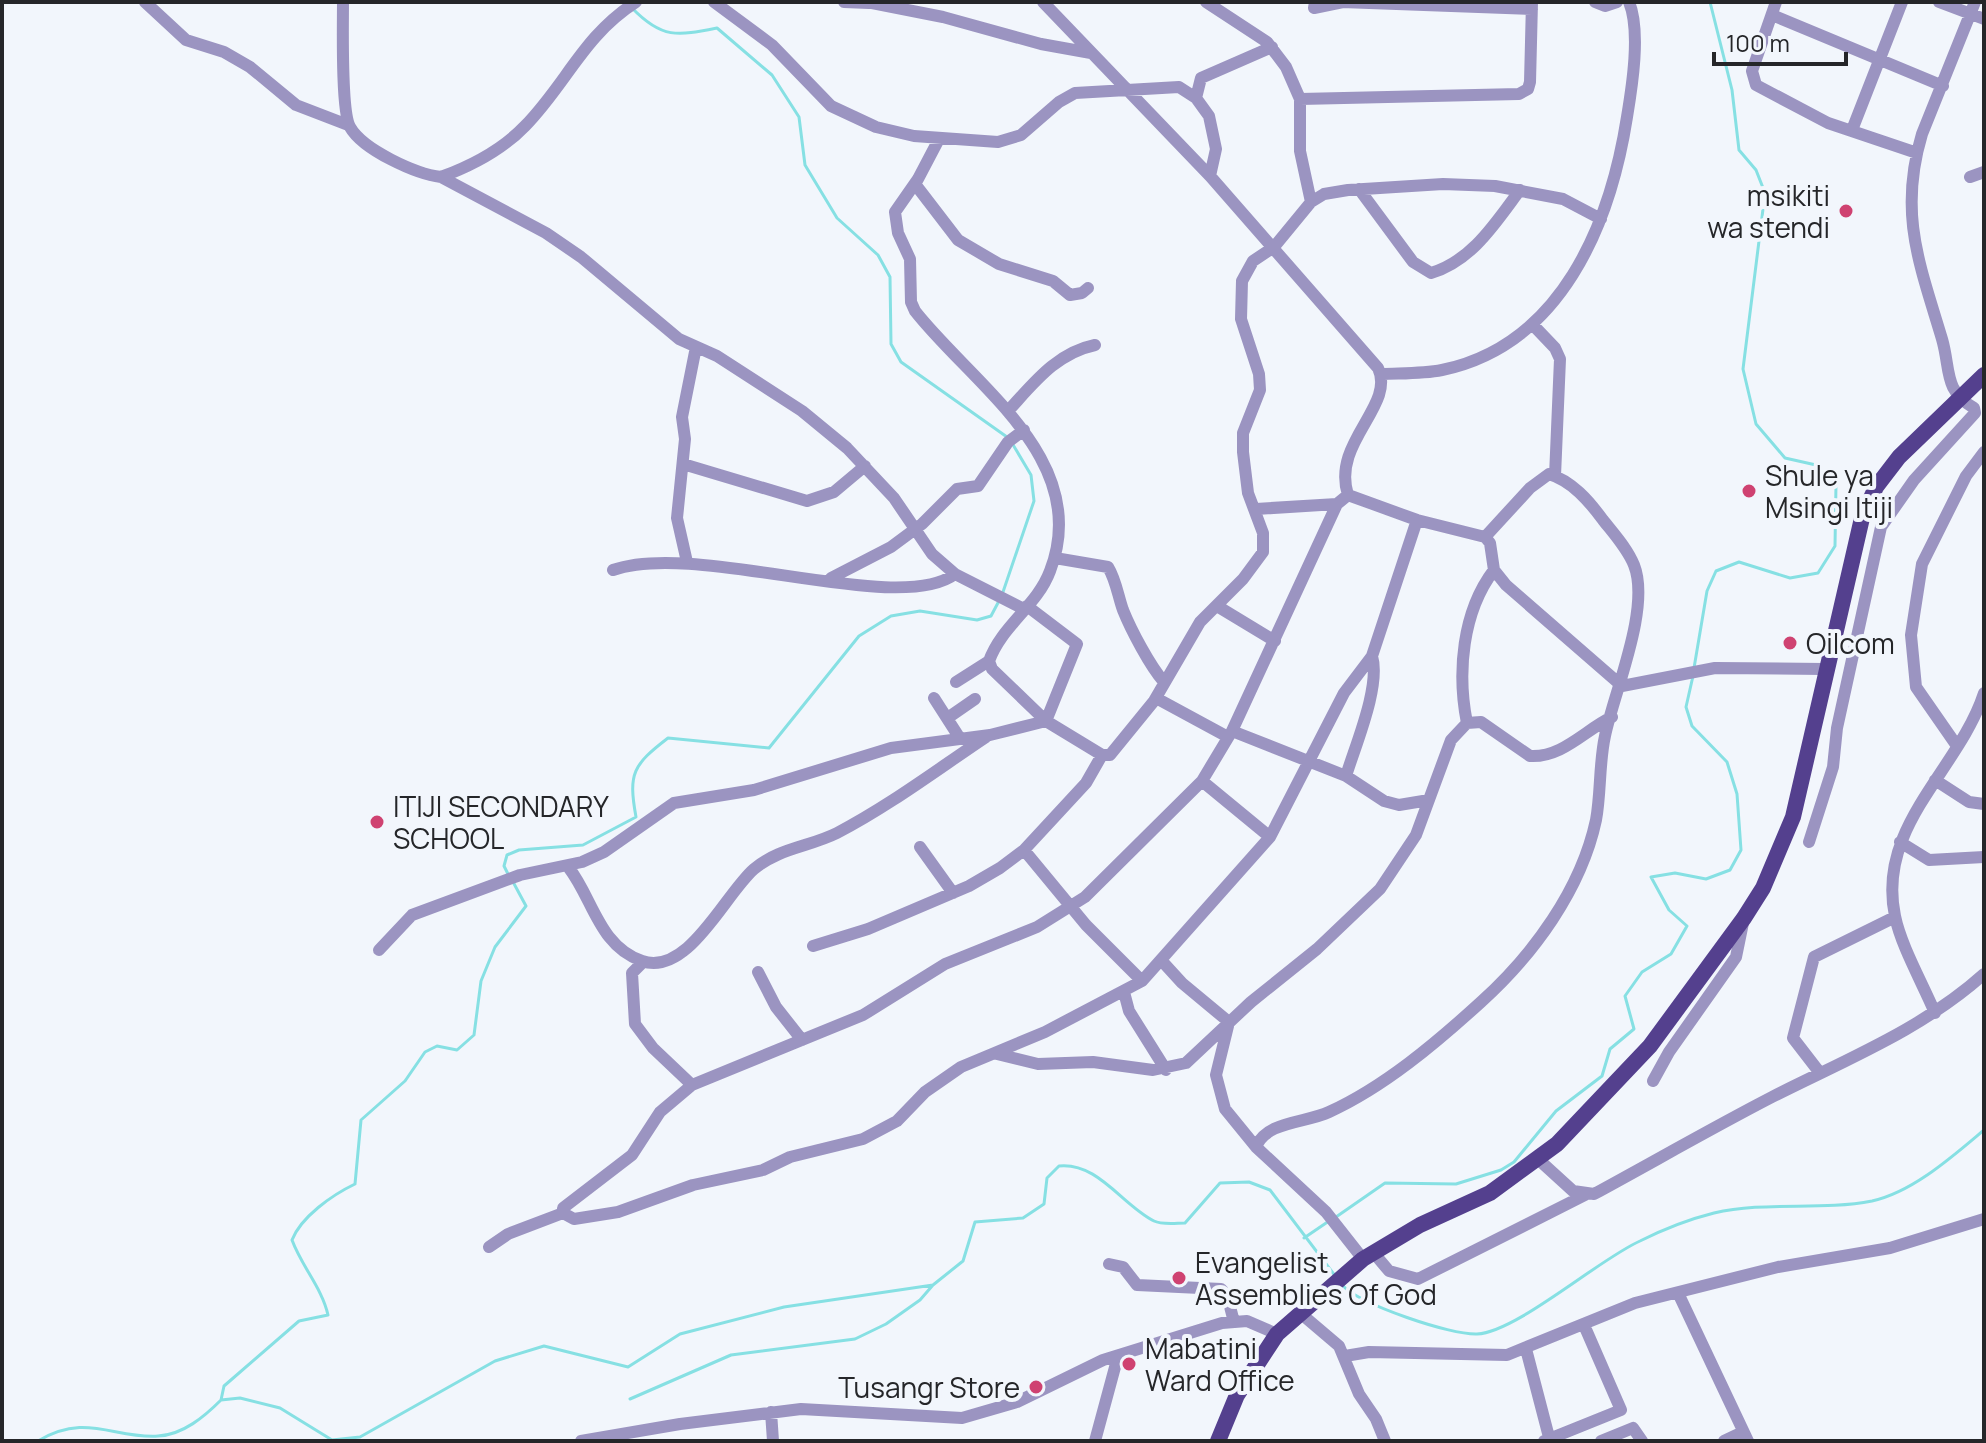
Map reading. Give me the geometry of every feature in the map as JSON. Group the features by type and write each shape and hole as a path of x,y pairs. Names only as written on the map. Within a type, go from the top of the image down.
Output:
{"main road":[{"path":"1218,1441 1237,1395 1277,1334 1299,1312 1368,1256 1431,1219 1490,1193 1539,1160 1650,1046 1744,918 1776,861 1793,817 1824,669 1862,518 1876,487 1899,457 1984,375"}],"street":[{"path":"145,2 186,40 232,56 296,105 348,125 389,157 423,175 441,177 546,233 581,257 679,339 786,399 865,466 894,498 913,530 955,574 1026,608 1077,644 1046,721"},
{"path":"343,2 343,65 348,125"},
{"path":"441,177 463,170 512,139 562,80 589,39 636,2"},
{"path":"714,2 772,45 831,106 876,127 939,139 1009,139 1037,124 1059,102 1075,93 1179,87 1196,98 1212,125 1216,149 1210,176"},
{"path":"844,2 868,3 943,17 1041,44 1091,53"},
{"path":"1206,2 1272,47 1286,67 1300,99 1300,151 1311,202"},
{"path":"1300,99 1519,94 1528,89 1530,82 1532,5 1470,8 1430,2 1342,2 1314,8 1315,2"},
{"path":"1595,2 1605,6 1617,2"},
{"path":"1381,374 1416,374 1458,366 1505,345 1534,326 1580,265 1601,219 1621,158 1632,89 1633,22 1629,2"},
{"path":"1852,130 1902,2"},
{"path":"1939,2 1973,8 1984,19"},
{"path":"1050,3 1091,53 1274,247 1381,374 1379,397 1346,459 1348,495"},
{"path":"1917,153 1852,130 1774,97 1756,85 1752,71 1774,8 1879,60 1943,86"},
{"path":"1809,842 1833,767 1837,728 1881,527 1914,480 1975,413 1974,408 1957,398 1916,250 1912,211 1917,153 1973,8"},
{"path":"1196,98 1201,78 1272,47"},
{"path":"939,139 915,184 895,212 898,233 910,259 911,302 915,311 1008,411 1016,436 1051,482 1058,521 1055,558 1039,595 994,649 989,661 956,682"},
{"path":"1970,177 1984,172"},
{"path":"915,184 953,235 981,254 999,264 1053,281 1070,295 1082,293 1088,288"},
{"path":"989,661 992,669 1046,721 1102,755 1110,755 1156,698 1200,622 1261,557 1263,533 1248,493 1242,440 1258,400 1260,383 1241,319 1240,294 1247,269 1274,247 1311,202 1324,194 1359,189 1443,184 1520,190 1563,199 1601,219"},
{"path":"1359,189 1413,262 1431,273 1446,268 1478,243 1520,190"},
{"path":"1534,326 1555,348 1560,359 1555,476"},
{"path":"1008,411 1046,370 1080,348 1095,345"},
{"path":"687,562 677,518 683,464 682,417 696,347"},
{"path":"828,580 873,557 913,530 957,489 978,486 1016,436"},
{"path":"1957,746 1916,687 1911,635 1922,564 1966,476 1984,452"},
{"path":"683,464 807,501 834,492 865,466"},
{"path":"1256,1147 1267,1131 1326,1114 1347,1103 1418,1055 1481,1003 1530,951 1569,891 1585,855 1596,818 1605,734 1622,686 1638,598 1634,566 1600,515 1572,486 1555,476 1542,477 1485,537"},
{"path":"563,1213 563,1208 583,1190 632,1155 660,1112 692,1085 863,1015 945,964 1029,930 1072,906 1202,781 1230,734 1337,504 1348,495"},
{"path":"1348,495 1417,520 1485,537 1490,543 1494,570 1506,585 1622,686"},
{"path":"1256,509 1337,504"},
{"path":"489,1247 508,1234 563,1213 574,1219 618,1212 693,1185 750,1174 790,1157 863,1139 903,1117 925,1092 945,1077 1142,981 1270,837 1344,693 1372,656 1417,520"},
{"path":"1055,558 1108,567 1126,618 1141,640 1150,666 1164,682"},
{"path":"613,570 639,562 687,562 902,586 938,583 955,574"},
{"path":"1467,723 1461,696 1465,648 1478,594 1494,570"},
{"path":"1217,606 1275,641"},
{"path":"1346,776 1366,711 1374,672 1372,656"},
{"path":"1622,686 1680,672 1715,668 1824,669"},
{"path":"1935,1013 1895,917 1893,873 1900,842 1957,746 1984,693"},
{"path":"934,698 959,737"},
{"path":"1156,698 1230,734 1346,776 1384,801 1399,805 1429,800"},
{"path":"949,717 975,699"},
{"path":"997,1054 1038,1064 1081,1062 1166,1070 1186,1063 1229,1022 1294,970 1380,889 1416,835 1451,740 1467,723 1481,722 1530,756 1540,757 1556,753 1612,717"},
{"path":"379,950 412,915 520,875 569,868 604,852 674,803 754,790 872,753 959,737 990,735 1046,721"},
{"path":"569,868 582,887 598,924 643,962 665,962 688,950 744,880 765,862 789,848 818,841 845,828 990,735"},
{"path":"813,946 857,933 953,893 1000,868 1024,850 1086,783 1102,755"},
{"path":"1935,780 1969,802 1984,804"},
{"path":"1202,781 1270,837"},
{"path":"1900,842 1929,860 1984,857"},
{"path":"920,847 953,893"},
{"path":"1024,850 1142,981"},
{"path":"1820,1073 1793,1038 1814,957 1895,917"},
{"path":"1653,1081 1669,1052 1736,957 1744,918"},
{"path":"1161,960 1182,983 1229,1022"},
{"path":"643,962 632,973 635,1024 653,1048 692,1085"},
{"path":"758,972 776,1007 802,1040"},
{"path":"1229,1022 1216,1084 1225,1109 1256,1147 1368,1256 1389,1271 1418,1279 1585,1195 1594,1194 1935,1013 1984,974"},
{"path":"1124,992 1129,1011 1166,1070"},
{"path":"1539,1160 1564,1185 1585,1195"},
{"path":"1345,1356 1427,1352 1490,1357 1526,1349 1635,1303 1679,1295 1767,1269 1890,1248 1984,1219"},
{"path":"1109,1264 1123,1267 1137,1285 1221,1289 1227,1295 1234,1322"},
{"path":"1679,1295 1746,1436 1724,1441"},
{"path":"1299,1312 1332,1339 1345,1356 1359,1394 1376,1419 1385,1441"},
{"path":"581,1441 771,1412 827,1409 962,1418 1017,1402 1087,1366 1234,1322 1247,1321 1277,1334"},
{"path":"1526,1349 1548,1441 1621,1410 1584,1325"},
{"path":"1095,1441 1118,1356"},
{"path":"771,1412 773,1441"},
{"path":"1601,1441 1633,1428 1642,1441"}],"waterway":[{"path":"1694,668 1707,591 1716,571 1739,562 1790,578 1818,573 1835,546 1836,484 1816,465 1785,458 1756,424 1743,369 1765,193 1756,170 1739,150 1732,90 1710,2"},
{"path":"632,8 652,25 671,33 717,28 772,75 799,117 805,165 837,218 878,255 890,277 891,344 901,362 1007,437"},
{"path":"1003,592 1034,501 1031,475 1012,443"},
{"path":"508,874 504,866 507,855 519,850 583,845 636,817 633,790 636,771 640,763 668,738 769,748 859,636 891,616 920,611 977,620 991,616 1000,599"},
{"path":"1336,1217 1385,1183 1456,1184 1501,1170 1514,1162 1556,1111 1602,1076 1610,1049 1634,1029 1625,996 1642,972 1671,954 1687,926 1669,910 1651,877 1675,873 1706,879 1730,870 1741,850 1737,794 1727,762 1692,726 1686,707 1693,676"},
{"path":"38,1441 71,1428 85,1427 142,1436 176,1432 193,1424 215,1406 221,1400 224,1386 299,1321 328,1315 292,1240 302,1223 318,1208 355,1184 361,1120 405,1081 425,1052 437,1046 457,1050 474,1035 481,981 495,947 526,906 512,880"},
{"path":"1343,1286 1368,1302 1447,1330 1477,1334 1494,1330 1535,1308 1623,1250 1667,1229 1733,1209 1872,1201 1902,1190 1932,1172 1984,1130"},
{"path":"221,1400 240,1398 280,1408 332,1440 360,1437 495,1361 544,1346 628,1367 680,1334 784,1307 933,1285 963,1261 975,1222 1023,1218 1044,1204 1047,1178 1059,1166 1073,1167 1098,1177 1142,1214 1161,1223 1185,1223 1220,1183 1249,1182 1270,1190 1336,1277"},
{"path":"1304,1238 1329,1221"},
{"path":"630,1399 731,1355 855,1339 886,1324 920,1300 933,1285"}],"place":[{"name":"msikiti wa stendi","path":"1846,211"},
{"name":"Shule ya Msingi Itiji","path":"1749,491"},
{"name":"Oilcom","path":"1790,643"},
{"name":"ITIJI SECONDARY SCHOOL","path":"377,822"},
{"name":"Evangelist Assemblies Of God","path":"1179,1278"},
{"name":"Mabatini Ward Office","path":"1129,1364"},
{"name":"Tusangr Store","path":"1036,1387"}]}
